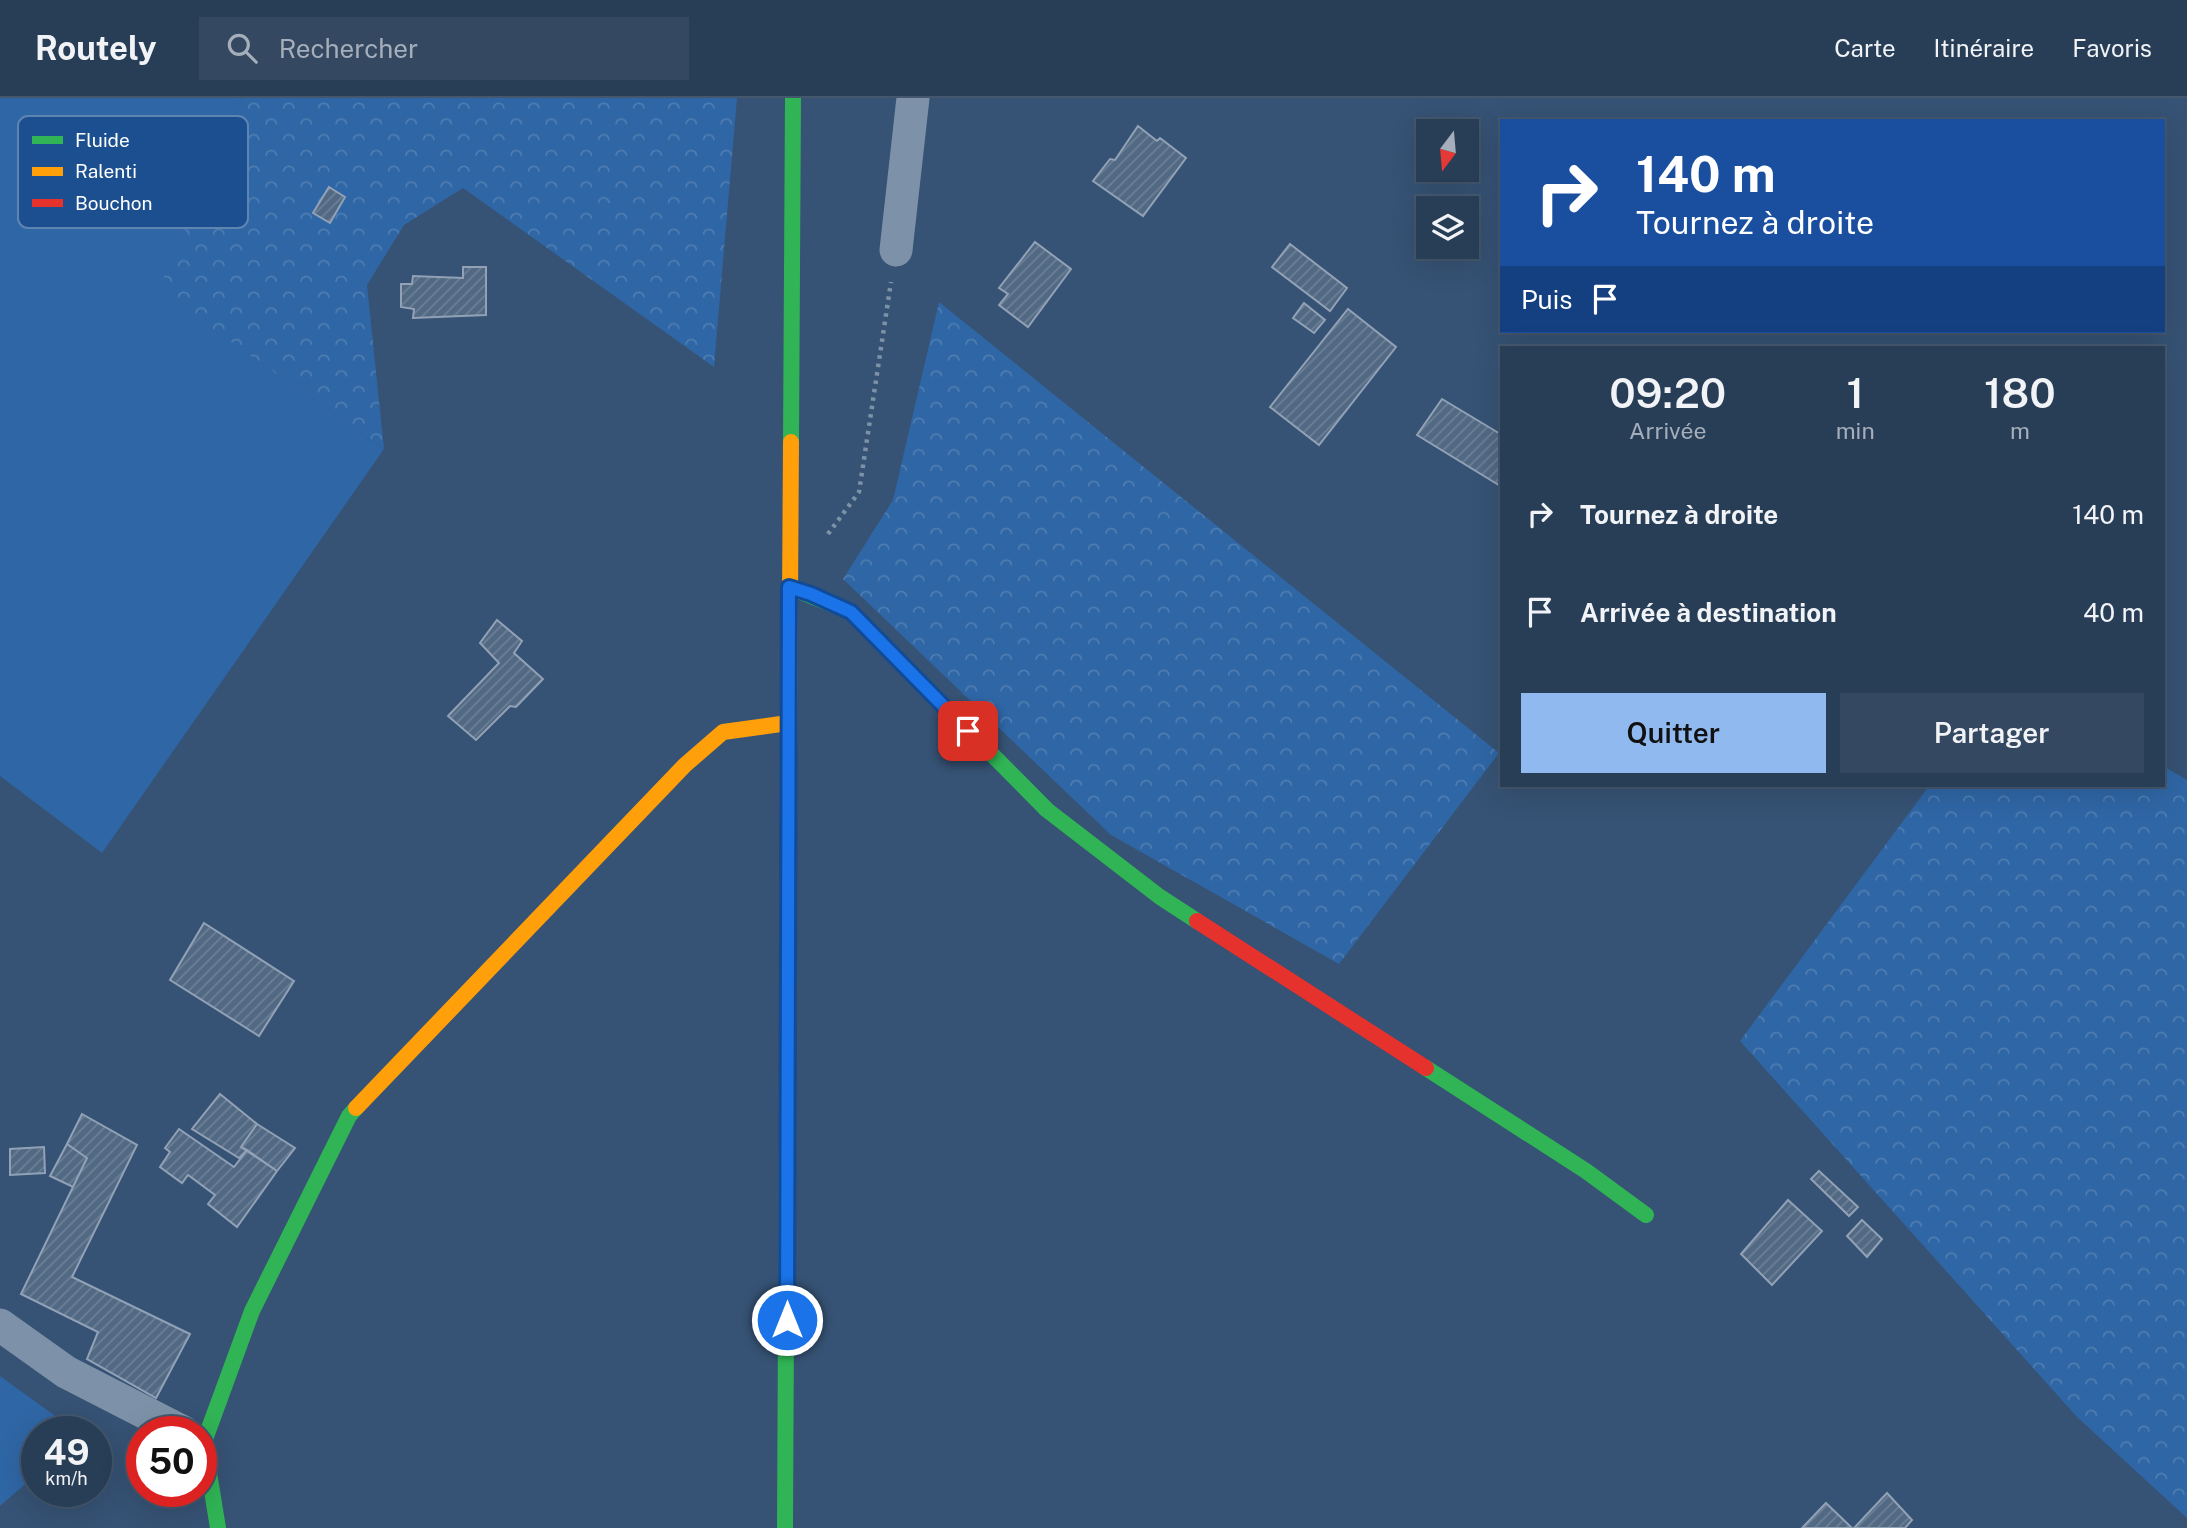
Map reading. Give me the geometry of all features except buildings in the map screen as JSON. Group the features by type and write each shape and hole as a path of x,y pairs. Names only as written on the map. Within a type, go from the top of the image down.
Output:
{"street":[{"path":"785,1528 793,98"},
{"path":"896,250 914,98"},
{"path":"789,587 851,612 1047,810 1160,897 1586,1171 1646,1215"},
{"path":"206,1416 252,1311 349,1116 685,765 723,732 788,723"},
{"path":"0,1325 66,1372 153,1416"},
{"path":"213,1507 218,1528"}],"path":[{"path":"820,545 859,492 896,250"}],"green space":[{"path":"0,98 242,98 234,116 18,116 18,228 186,228 159,291 384,449 102,853 0,776"},
{"path":"242,98 737,98 714,367 463,188 404,225 367,285 384,449 158,291 185,228 248,228 248,116 234,116"},
{"path":"939,302 1499,753 1339,964 1111,835 843,579 893,500"},
{"path":"2165,767 2187,780 2187,1518 2077,1417 1740,1041 1928,787 2165,787"},
{"path":"0,1376 55,1416 21,1416 21,1488 0,1506"}],"traffic: fast":[{"path":"791,442 793,98"},
{"path":"789,587 851,612 1047,810 1160,897 1197,921"},
{"path":"785,1528 788,917"},
{"path":"1426,1068 1586,1171 1646,1215"},
{"path":"218,1528 204,1442 252,1311 349,1116 356,1108"}],"traffic: slow":[{"path":"788,917 791,442"},
{"path":"356,1108 685,765 723,732 788,723"}],"traffic: jam":[{"path":"1197,921 1426,1068"}],"route":[{"path":"787,1320 789,587 851,612 968,731"}]}
